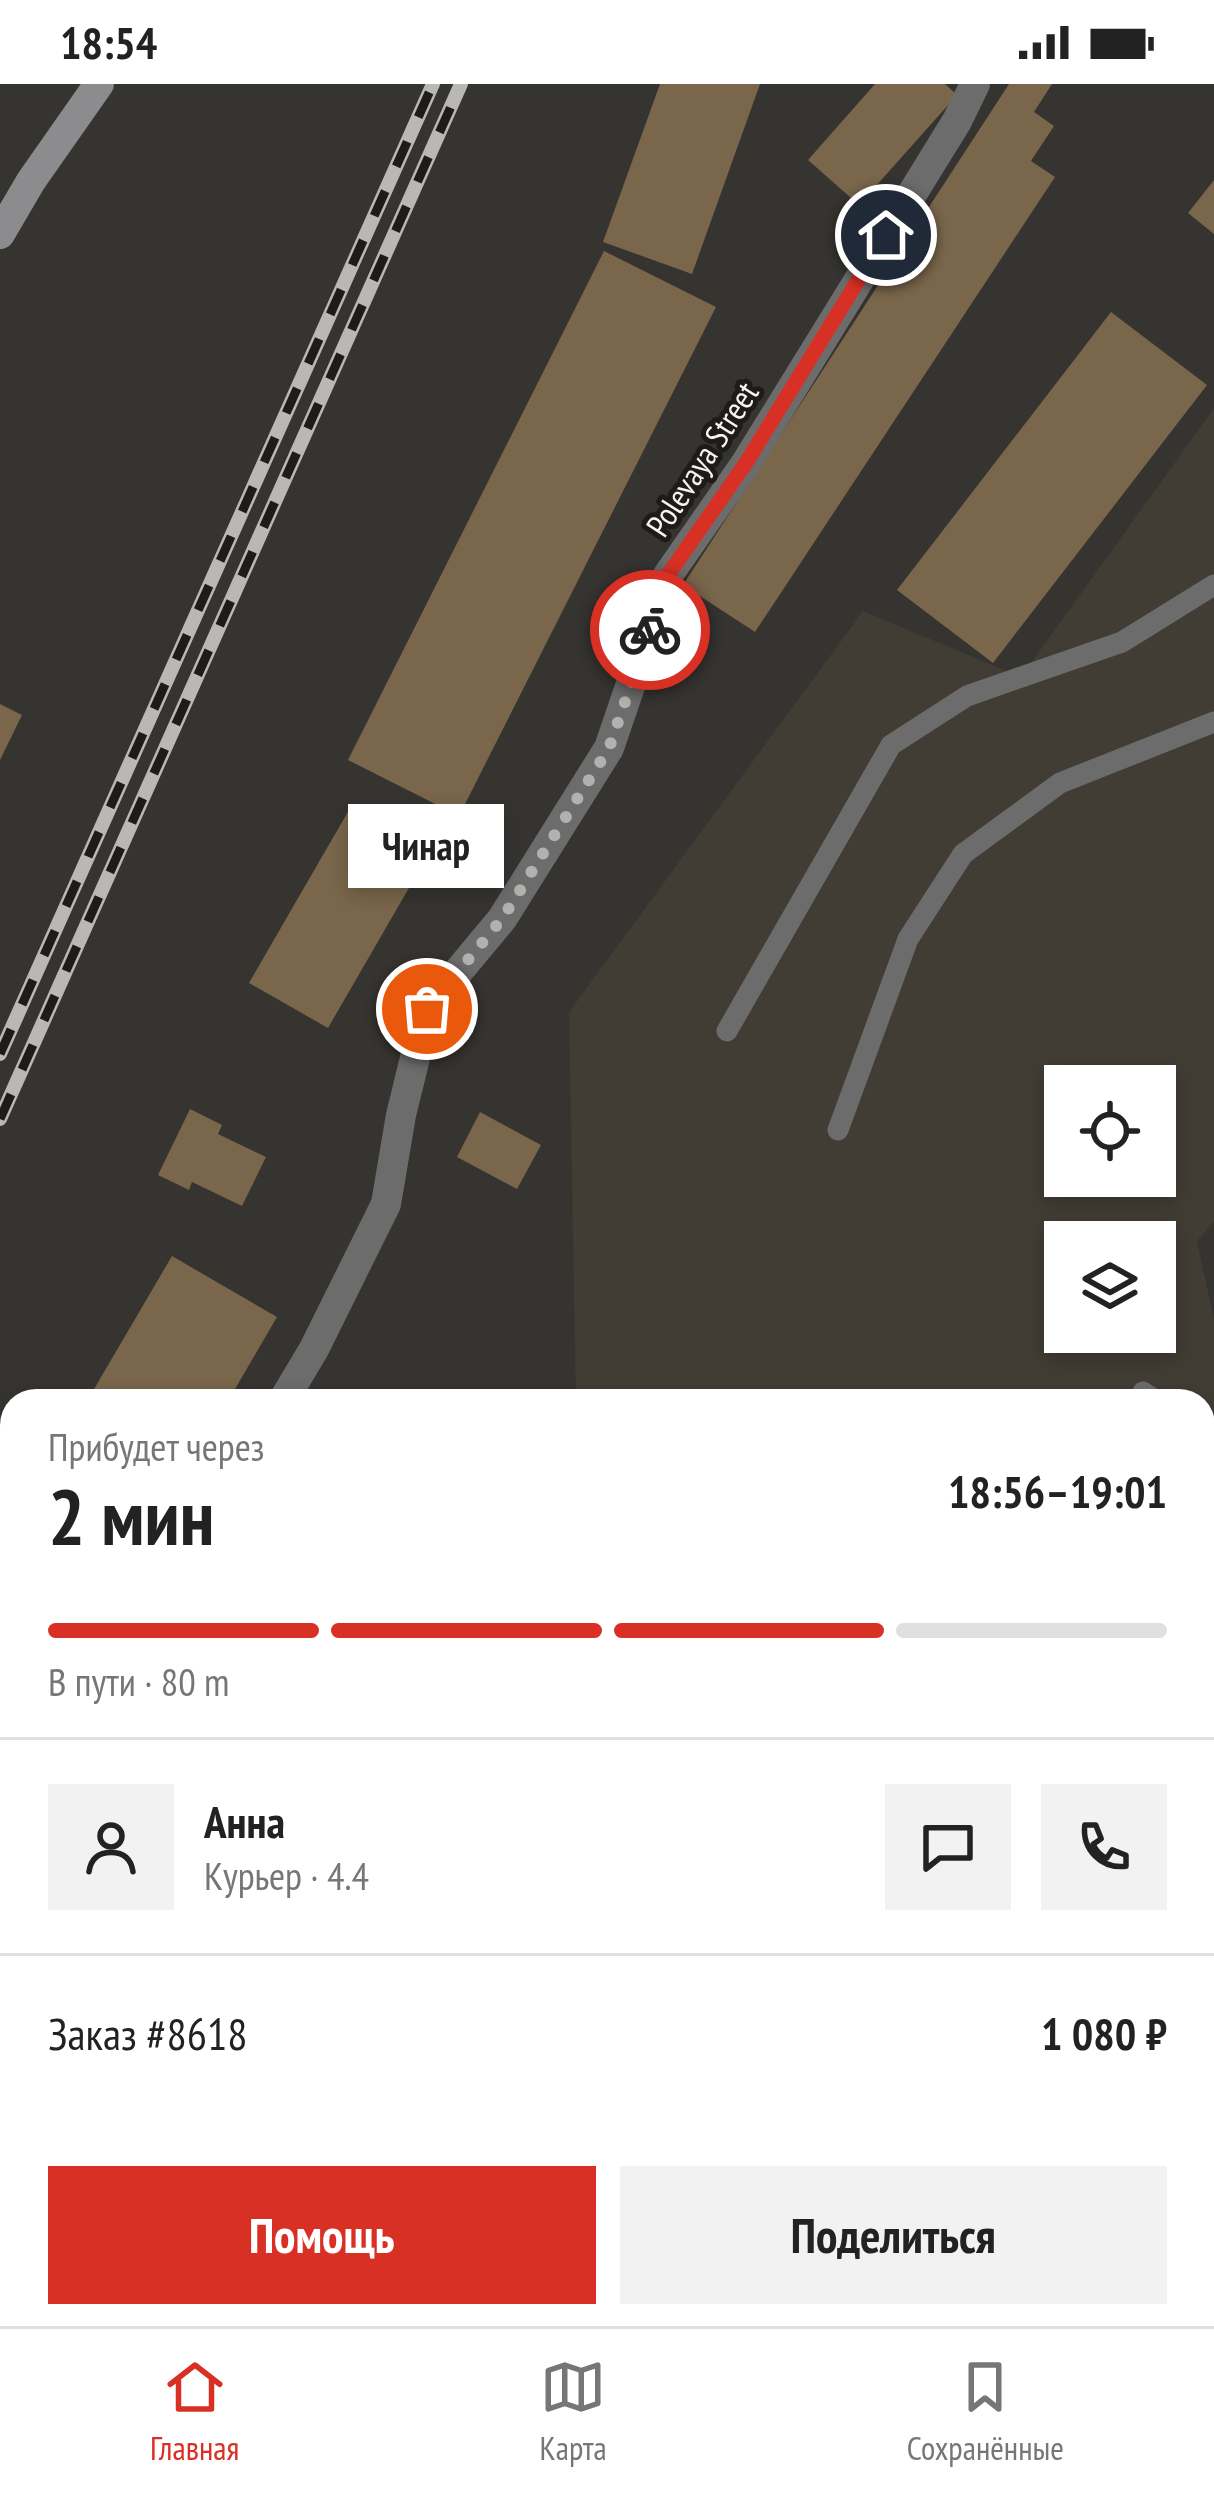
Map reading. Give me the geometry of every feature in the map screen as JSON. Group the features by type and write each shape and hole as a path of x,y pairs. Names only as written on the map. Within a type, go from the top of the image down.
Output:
{"main road":[{"path":"0,234 99,84"}],"street":[{"name":"Polevaya Street","path":"290,1389 386,1204 401,1115 427,1009 502,919 609,748 668,575 746,463 957,121 975,84"}],"lane":[{"path":"727,1031 892,745 967,696 1122,642 1214,585"},
{"path":"838,1130 908,939 963,854 1060,783 1214,722"}],"shaded area":[{"path":"1214,408 1214,1222 1197,1241 1214,1320 1214,1389 576,1389 569,1012 863,611 1021,677"}],"building":[{"path":"660,84 760,84 692,274 603,242"},
{"path":"875,84 945,84 957,95 859,205 808,160"},
{"path":"1009,84 1052,84 1034,112 1054,126 1031,161 1055,177 755,632 683,585"},
{"path":"1214,180 1214,234 1188,213"},
{"path":"604,251 716,307 459,816 348,760"},
{"path":"1111,312 1207,385 993,663 897,590"},
{"path":"0,704 22,715 0,760"},
{"path":"349,810 428,855 328,1028 249,983"},
{"path":"190,1109 222,1125 218,1134 266,1157 242,1206 192,1182 189,1190 158,1175"},
{"path":"480,1112 541,1145 517,1189 457,1157"},
{"path":"172,1256 277,1317 235,1389 94,1389"}],"railway":[{"path":"0,1054 433,84"},
{"path":"0,1119 461,84"}],"way so far":[{"path":"427,1009 502,919 609,748 650,630"}],"place":[{"name":"Чинар","path":"427,1009"}],"route":[{"path":"650,630 668,575 746,463 886,235"}]}
